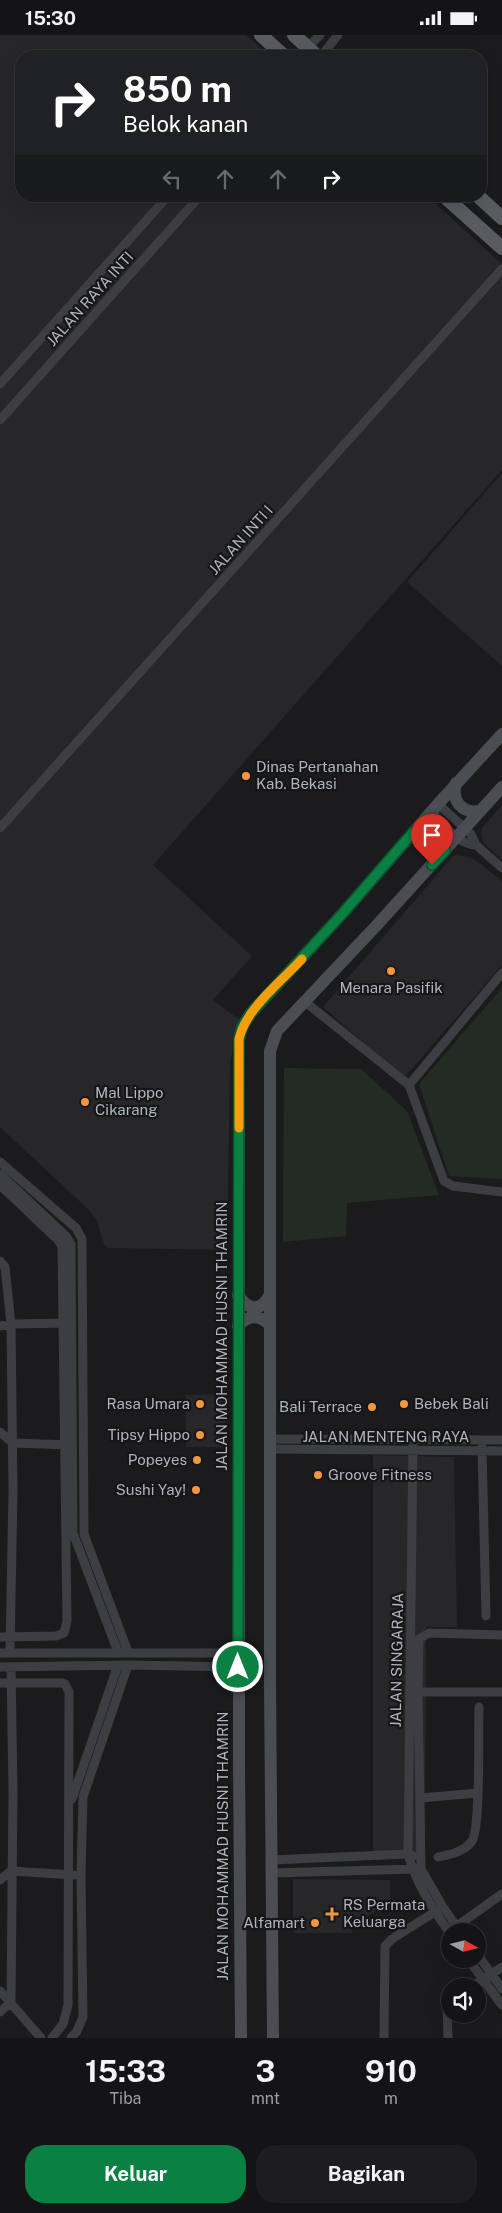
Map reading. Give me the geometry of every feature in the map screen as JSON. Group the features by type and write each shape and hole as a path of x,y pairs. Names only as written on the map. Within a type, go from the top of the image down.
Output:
{"main road":[{"path":"261,35 277,50"},
{"path":"280,50 288,35"},
{"path":"294,35 306,50"},
{"path":"451,202 502,249"},
{"path":"485,202 502,218"}],"street":[{"path":"310,50 320,35"},
{"path":"326,50 338,35"},
{"name":"JALAN RAYA INTI","path":"0,384 163,202"},
{"name":"JALAN RAYA INTI","path":"0,420 195,202"},
{"name":"JALAN INTI I","path":"0,828 502,269"},
{"name":"JALAN MOHAMMAD HUSNI THAMRIN","path":"241,2038 238,1667 239,1039 242,1027 251,1013 343,913 434,807 502,734"},
{"path":"456,783 454,791 459,806 465,810 480,811"},
{"path":"273,2038 270,1051 277,1031 502,787"},
{"path":"434,807 461,833 475,840 476,845 502,868"},
{"path":"414,831 421,829 434,833 440,837 445,851"},
{"path":"409,1085 502,973"},
{"path":"304,1001 409,1085 444,1181 453,1186 502,1191"},
{"path":"0,1162 76,1229 82,1239 84,1534 128,1652"},
{"path":"0,1174 66,1236 71,1244 68,1323 70,1537 66,1631 56,1636 0,1637"},
{"path":"0,1185 58,1239 62,1246 68,1323"},
{"path":"0,1261 5,1267 12,1324 13,1443 10,1653"},
{"path":"238,1295 243,1303 251,1307 259,1307 266,1302 270,1294"},
{"path":"238,1326 250,1317 258,1317 270,1325"},
{"path":"0,1326 82,1322"},
{"path":"0,1432 13,1443 83,1445"},
{"name":"JALAN MENTENG RAYA","path":"270,1444 413,1440 502,1440"},
{"name":"JALAN SINGARAJA","path":"413,1440 408,1854 417,1869"},
{"path":"482,1440 486,1617"},
{"name":"JALAN MENTENG RAYA","path":"270,1444 413,1451 502,1451"},
{"path":"70,1537 118,1652"},
{"path":"417,1869 421,1859 419,1639 429,1633 502,1635"},
{"path":"0,1653 239,1653"},
{"path":"166,1665 167,1653"},
{"path":"70,1807 123,1665"},
{"path":"71,2038 77,2031 83,2017 81,1875 83,1797 123,1665"},
{"path":"0,1667 166,1665 238,1667"},
{"path":"0,2012 11,2002 13,1791 11,1667"},
{"path":"0,1683 62,1683 67,1687 70,1807 67,2014 63,2024 52,2038"},
{"path":"418,1691 502,1692"},
{"path":"438,1857 453,1854 473,1841 477,1821 479,1707"},
{"path":"420,1798 478,1793"},
{"path":"271,1866 408,1854 421,1859"},
{"path":"271,1866 417,1869"},
{"path":"417,1869 439,1910 450,1923"},
{"path":"0,1880 11,1871 81,1875"},
{"path":"465,1923 502,1894"},
{"path":"384,2038 385,1946 392,1939 439,1910"},
{"path":"488,1977 502,1967"},
{"path":"478,1968 502,1989"},
{"path":"484,1968 502,2005"},
{"path":"0,1991 40,2038"},
{"path":"448,2023 448,2038"}],"shaded area":[{"path":"0,35 246,35 263,50 15,50 15,202 434,202 502,264 502,470 153,865 252,956 213,1000 241,1021 236,1032 230,1064 227,1250 108,1248 104,1244 97,1221 90,1211 0,1127"},
{"path":"502,473 502,666 407,582"},
{"path":"502,805 502,860 483,842 481,835 482,828"},
{"path":"458,855 474,859 502,881 502,965 404,1078 323,1007 453,856"},
{"path":"502,988 502,1179 449,1176 419,1084"},
{"path":"284,1068 361,1069 407,1111 439,1195 347,1203 346,1236 283,1242"},
{"path":"225,1394 226,1447 186,1447 185,1395"},
{"path":"373,1455 454,1457 457,1627 426,1627 425,1855 373,1856"},
{"name":"RS Permata Keluarga","path":"293,1879 390,1880 390,1901 352,1927 352,1933 293,1933"}],"slow traffic":[{"path":"239,1128 239,1039 242,1027 251,1013 302,959"}],"place":[{"name":"Dinas Pertanahan Kab. Bekasi","path":"246,776"},
{"name":"Menara Pasifik","path":"391,971"},
{"name":"Mal Lippo Cikarang","path":"85,1102"},
{"name":"Rasa Umara","path":"200,1404"},
{"name":"Bebek Bali","path":"404,1404"},
{"name":"Bali Terrace","path":"372,1407"},
{"name":"Tipsy Hippo","path":"200,1435"},
{"name":"Popeyes","path":"197,1460"},
{"name":"Groove Fitness","path":"318,1475"},
{"name":"Sushi Yay!","path":"196,1490"},
{"name":"RS Permata Keluarga","path":"332,1914"},
{"name":"Alfamart","path":"315,1923"}],"route":[{"path":"238,1667 239,1039 242,1027 251,1013 343,913 414,831 428,830 440,837 445,851 432,865"}]}
